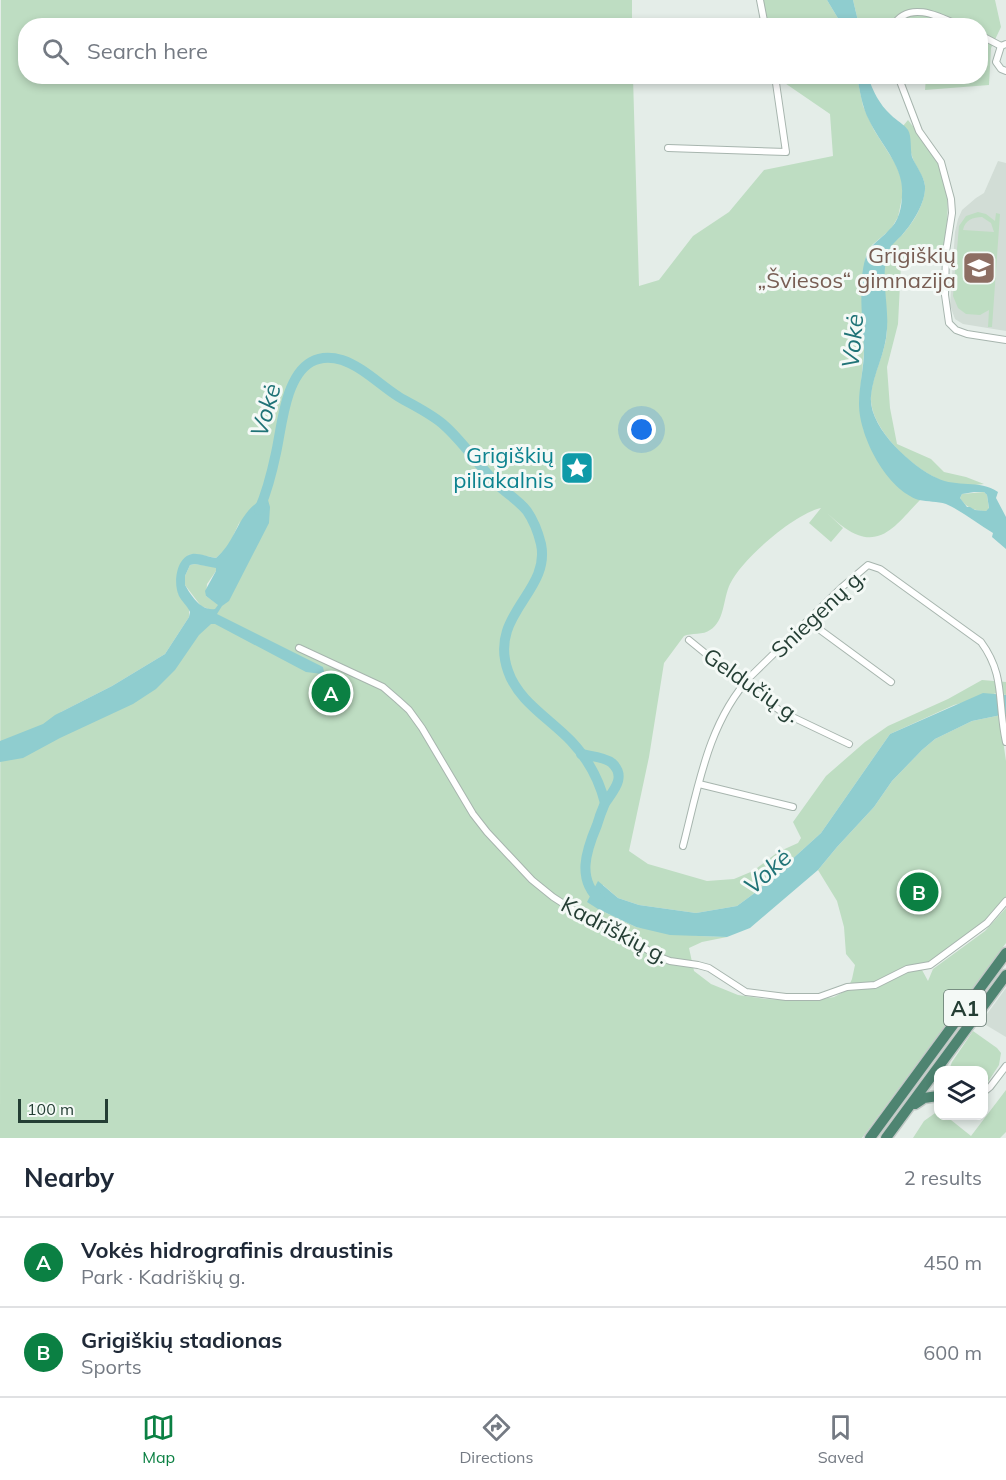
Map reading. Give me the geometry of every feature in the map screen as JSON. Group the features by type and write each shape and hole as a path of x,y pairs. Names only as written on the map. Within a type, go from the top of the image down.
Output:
{"highway":[{"name":"A1","path":"870,1138 1006,953"},
{"name":"A1","path":"886,1138 1006,975"},
{"path":"948,1066 957,1041"},
{"path":"905,1112 924,1098 934,1096"}],"street":[{"path":"760,0 763,18"},
{"path":"900,18 903,14 921,11 939,18"},
{"path":"988,38 1004,45 996,62 1001,69 1006,71"},
{"path":"668,148 786,152 776,84"},
{"path":"901,84 919,131 941,162 951,199 952,213 946,252 945,296 949,323 956,330 967,334 1006,340"},
{"name":"Sniegenų g.","path":"683,846 714,734 743,684 868,565 880,568 981,642 992,653 1004,685 1003,724 1006,742"},
{"path":"808,621 891,682"},
{"name":"Geldučių g.","path":"689,640 782,712 849,744"},
{"name":"Kadriškių g.","path":"299,648 383,687 410,710 473,814 532,880 553,897 584,917 615,929 657,956 670,961 698,964 709,968 746,992 786,997 819,997 847,987 875,985 907,969 930,965 987,923 1006,902"},
{"path":"699,784 793,807"},
{"path":"988,1089 1006,1066"}],"shaded area":[{"name":"Grigiškių „Šviesos“ gimnazija","path":"998,161 1006,163 1006,331 963,324 955,319 950,305 958,219 962,210 984,193"},
{"path":"1006,988 1006,1037 981,1022"}],"green space":[{"path":"1,0 632,0 632,18 18,18 18,84 633,84 639,286 659,280 693,236 729,212 764,170 833,156 830,114 786,84 858,84 863,106 901,177 903,193 898,217 891,229 872,245 866,255 862,299 864,351 859,405 864,431 906,493 920,500 896,525 878,536 857,535 827,513 843,528 831,542 809,523 821,508 784,528 745,562 730,584 721,615 715,626 704,633 684,636 664,663 649,757 629,851 648,864 707,881 734,879 753,871 778,852 798,843 801,838 793,822 826,776 865,742 888,726 948,699 982,680 1006,682 1006,695 997,693 954,705 890,734 821,833 756,892 737,906 696,913 639,905 618,898 603,885 598,909 636,927 699,936 727,937 702,942 689,948 694,971 711,984 738,995 811,1001 834,997 847,990 855,965 846,954 844,927 837,901 818,870 874,807 892,781 935,739 972,721 1006,714 1006,726 1001,727 1006,761 1006,897 989,919 923,966 922,970 928,981 933,969 985,931 1006,908 1006,943 862,1138 0,1138","holes":["240,521 216,603 206,596 207,584 216,571 216,567 190,565 185,576 185,585 201,606 211,610 155,683 59,713 112,686 165,654 189,617 189,608 178,593 188,555 216,558 228,547"]},
{"path":"757,0 827,0 838,18 760,18"},
{"path":"853,0 995,0 1001,27 991,48 989,85 925,90 925,84 988,84 988,18 857,18"},
{"path":"908,120 938,162 947,196 947,218 943,253 901,264 898,324 887,367 890,408 897,444 931,459 944,472 984,484 956,485 943,481 915,465 889,440 873,412 872,390 886,337 885,260 891,246 907,230 917,213 923,201 925,189 924,181 913,160 908,134 903,126"},
{"path":"978,212 986,214 995,221 996,213 1000,214 992,327 988,327 989,310 980,315 966,314 958,308 953,296 959,226 966,216","holes":["982,217 991,223 994,232 963,230 968,221 976,218"]},
{"path":"984,492 987,495 989,509 986,511 971,508 960,498 962,494"},
{"path":"973,1031 1001,1053 999,1065 988,1082 988,1066 950,1066"},
{"path":"1006,1090 1006,1132 1000,1138 913,1138 924,1121 934,1114 934,1120 951,1120 971,1136 983,1120 988,1120 988,1114"}],"water":[{"path":"827,0 853,0 857,18 838,18"},
{"path":"859,84 871,84 883,106 908,130 912,157 925,186 918,212 888,252 885,271 886,338 872,388 872,408 876,420 893,444 927,472 952,483 976,484 998,492 996,498 1006,517 1006,549 992,537 993,533 958,510 943,503 919,500 896,485 877,461 864,432 859,404 864,357 862,276 871,247 897,219 902,184 895,165 874,129 863,104","holes":["974,492 984,492 987,495 989,508 986,511 967,507 960,498 962,494"]},
{"path":"264,499 268,500 269,523 229,601 217,614 323,667 324,672 322,674 306,672 215,624 211,624 199,635 175,670 156,689 133,704 23,758 0,762 0,741 43,724 55,715 112,686 165,654 190,612 179,596 176,585 177,572 182,560 192,554 216,558 229,543 248,510","holes":["190,565 216,568 205,591 206,596 218,605 215,609 205,608 185,585 185,576"]},
{"path":"983,693 1006,695 1006,714 972,721 935,739 892,781 874,807 818,870 750,928 727,937 670,935 636,927 587,902 598,881 618,898 639,905 696,913 737,906 756,892 821,833 890,734"}],"waterway":[{"name":"Vokė","path":"259,510 271,475 290,390 302,369 311,362 330,358 350,363 440,422 459,440 493,480 524,507 535,527 541,544 542,561 537,576 512,618 506,634 504,651 508,671 513,682 527,700 583,755 600,786 605,803"},
{"name":"Vokė","path":"581,754 609,761 618,773 617,784 605,803 587,855 588,884 601,901"}],"place":[{"name":"Grigiškių „Šviesos“ gimnazija","path":"979,268"},
{"name":"Grigiškių piliakalnis","path":"577,468"},
{"name":"Vokės hidrografinis draustinis","path":"331,693"},
{"name":"Grigiškių stadionas","path":"919,892"}]}
